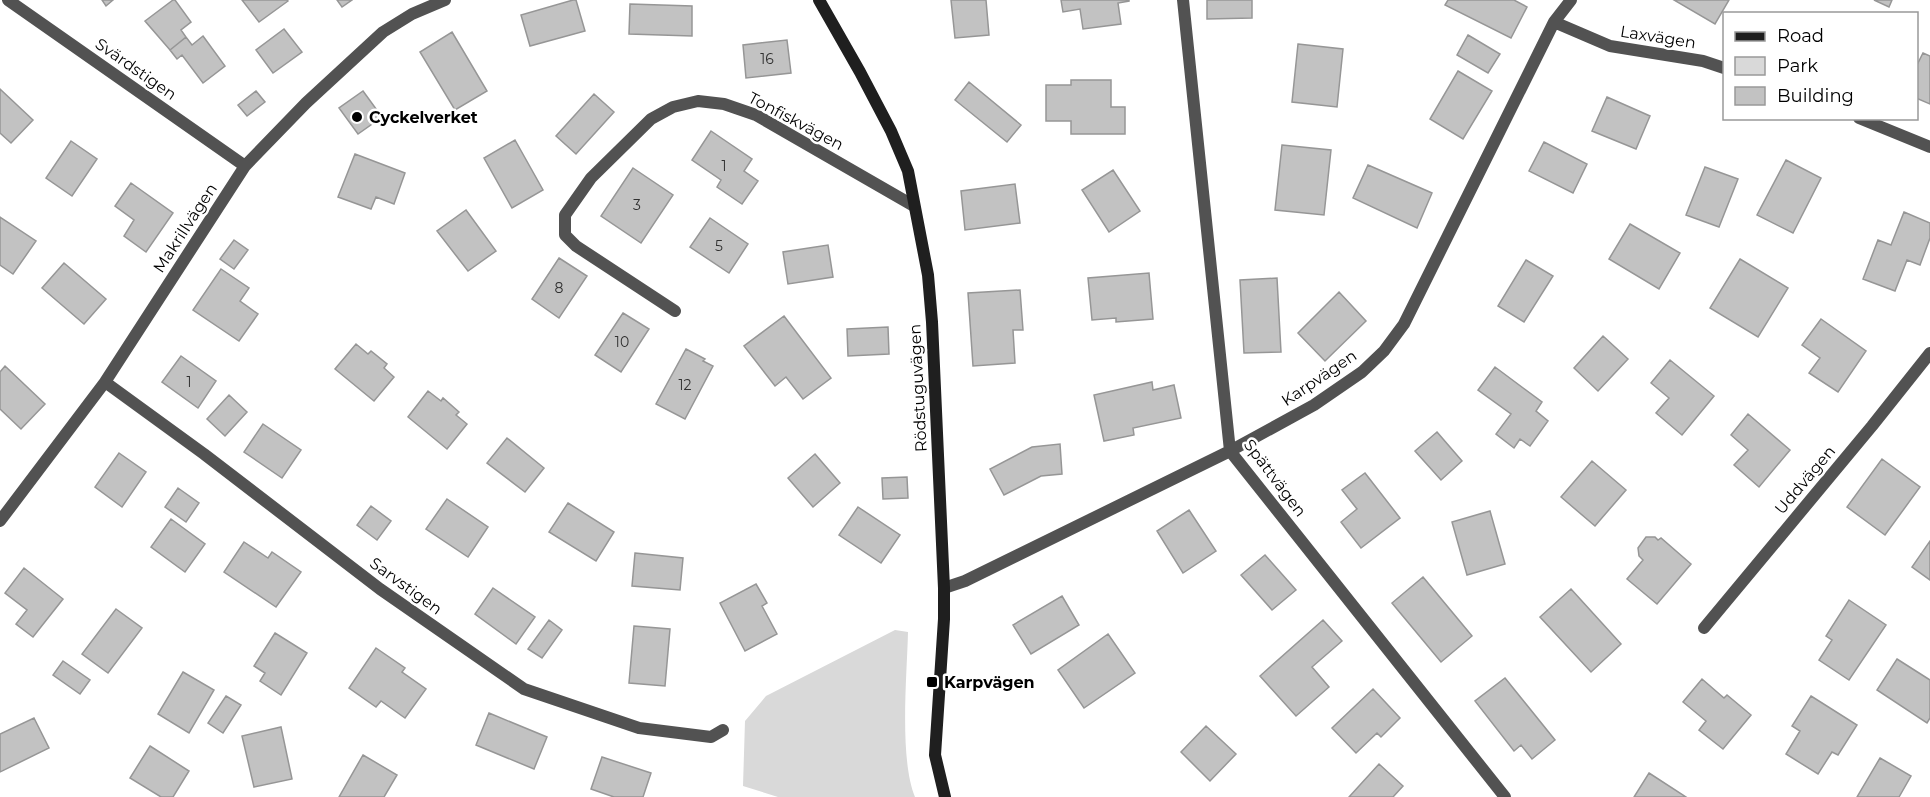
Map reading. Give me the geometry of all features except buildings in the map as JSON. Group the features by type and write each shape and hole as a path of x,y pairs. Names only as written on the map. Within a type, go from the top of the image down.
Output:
{"street":[{"name":"Svärdstigen","path":"8,0 245,166"},
{"name":"Makrillvägen","path":"0,521 105,382 245,166 306,103 383,32 412,14 445,0"},
{"name":"Rödstuguvägen","path":"819,0 891,131 908,171 928,275 944,588 935,754 945,797"},
{"name":"Spättvägen","path":"1183,0 1230,450 1505,797"},
{"name":"Karpvägen","path":"944,588 965,581 1230,450 1314,405 1362,372 1384,351 1404,324 1554,22 1571,0"},
{"name":"Laxvägen","path":"1554,22 1610,46 1703,61 1723,67"},
{"name":"Tonfiskvägen","path":"675,311 576,246 566,235 565,215 591,178 651,118 673,107 699,101 724,104 756,115 914,206"},
{"path":"1864,120 1930,147"},
{"name":"Uddvägen","path":"1704,628 1872,426 1930,352"},
{"name":"Sarvstigen","path":"105,382 204,454 380,589 524,689 639,728 711,737 723,730"}],"green space":[{"path":"895,630 908,632 905,739 910,781 915,797 778,797 743,786 745,721 766,696"}],"place":[{"name":"Cyckelverket","path":"357,117"},
{"name":"Karpvägen","path":"932,682"}]}
